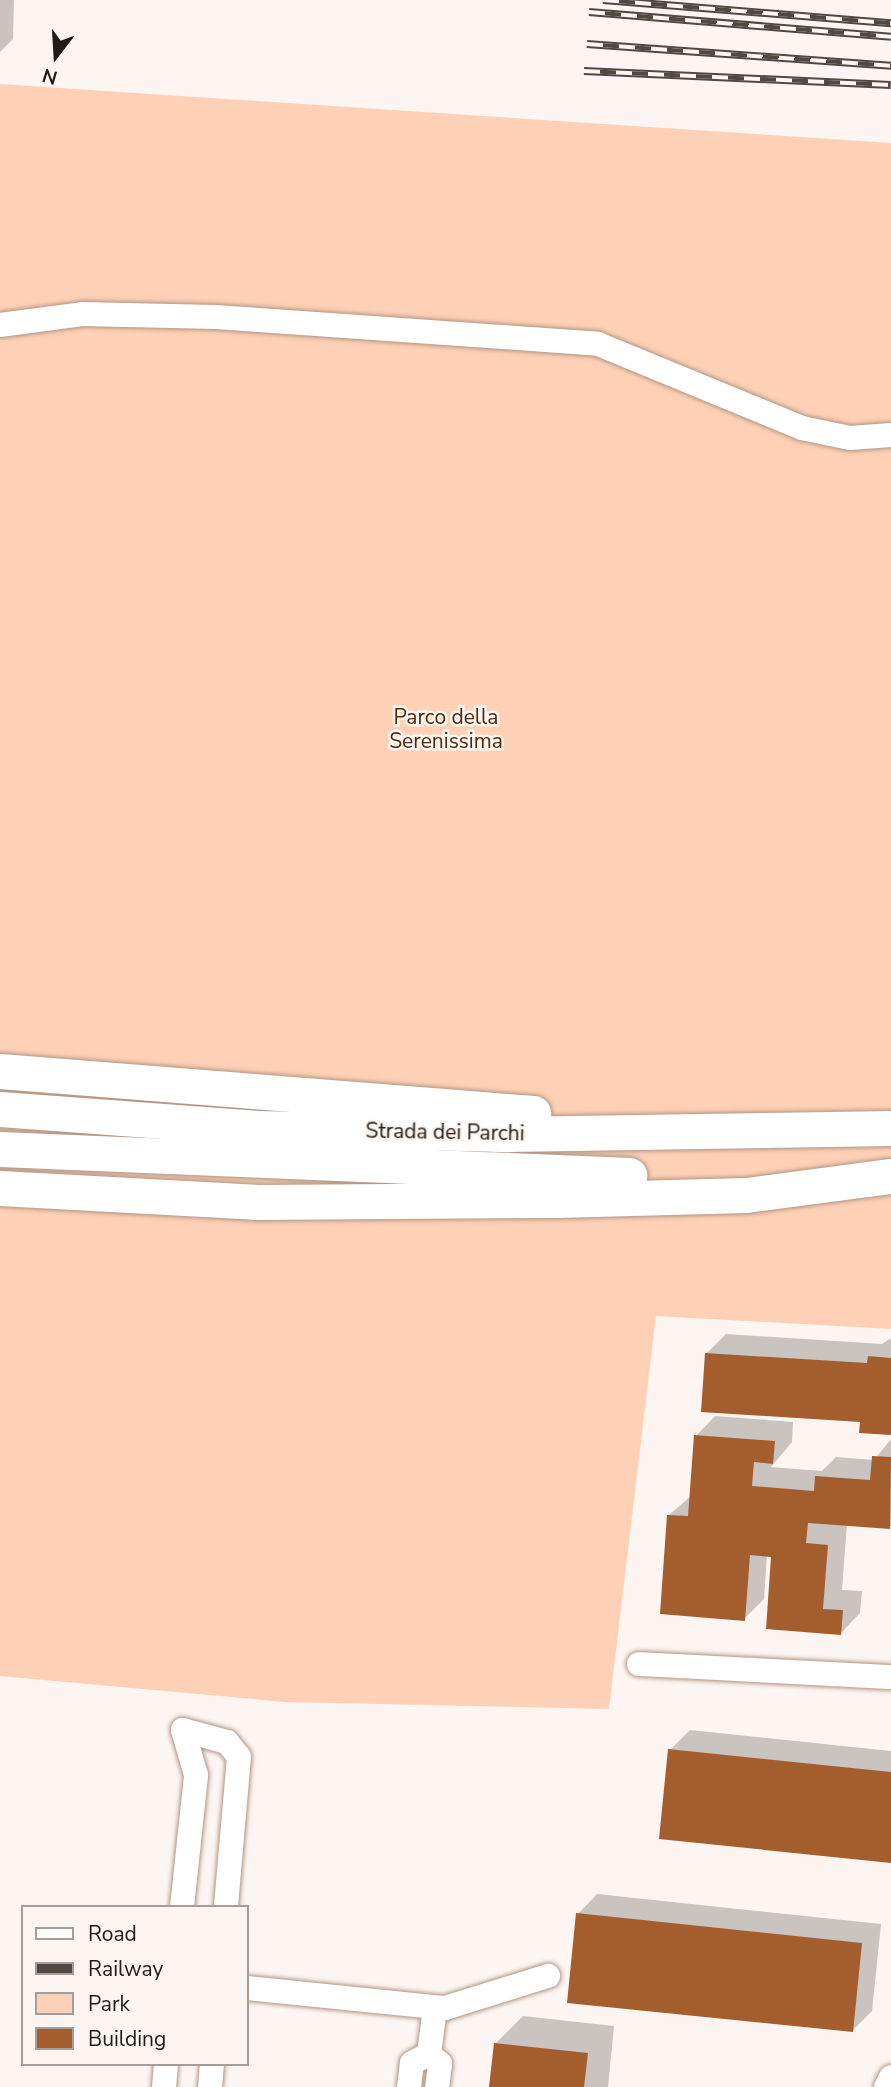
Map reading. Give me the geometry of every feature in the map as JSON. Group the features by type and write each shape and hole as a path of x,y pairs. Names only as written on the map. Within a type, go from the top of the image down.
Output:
{"highway":[{"path":"0,1070 739,1130"},
{"name":"Strada dei Parchi","path":"0,1110 258,1128 509,1134 891,1128"},
{"name":"Strada dei Parchi","path":"0,1149 556,1175 891,1174"},
{"path":"0,1188 254,1202 556,1200 746,1195 891,1174"}],"street":[{"path":"0,325 82,314 216,317 598,344 802,428 850,438 891,435"},
{"path":"639,1664 891,1677"},
{"path":"182,1905 196,1775 183,1730 227,1742 239,1757 226,1905"},
{"path":"248,1988 435,2008 548,1976"},
{"path":"429,2054 435,2008"},
{"path":"409,2087 412,2063 429,2054"},
{"path":"429,2054 440,2064 438,2087"},
{"path":"163,2087 166,2066"},
{"path":"210,2087 212,2066"}],"green space":[{"name":"Parco della Serenissima","path":"0,84 891,143 891,1329 656,1316 609,1709 285,1702 0,1676"}],"building":[{"path":"705,1353 867,1363 868,1356 891,1358 891,1435 859,1433 860,1422 701,1412"},
{"path":"694,1435 775,1441 773,1464 754,1462 752,1486 814,1491 815,1476 870,1480 872,1456 891,1457 890,1529 808,1523 806,1543 828,1545 823,1609 843,1610 841,1635 766,1629 771,1557 750,1555 745,1621 660,1614 667,1515 688,1516"},
{"path":"668,1749 891,1772 891,1863 659,1839"},
{"path":"576,1913 862,1943 853,2032 567,2003"},
{"path":"494,2043 588,2053 584,2087 489,2087"}],"railway":[{"path":"603,0 891,23"},
{"path":"589,12 891,37"},
{"path":"587,44 891,66"},
{"path":"584,71 891,85"}]}
